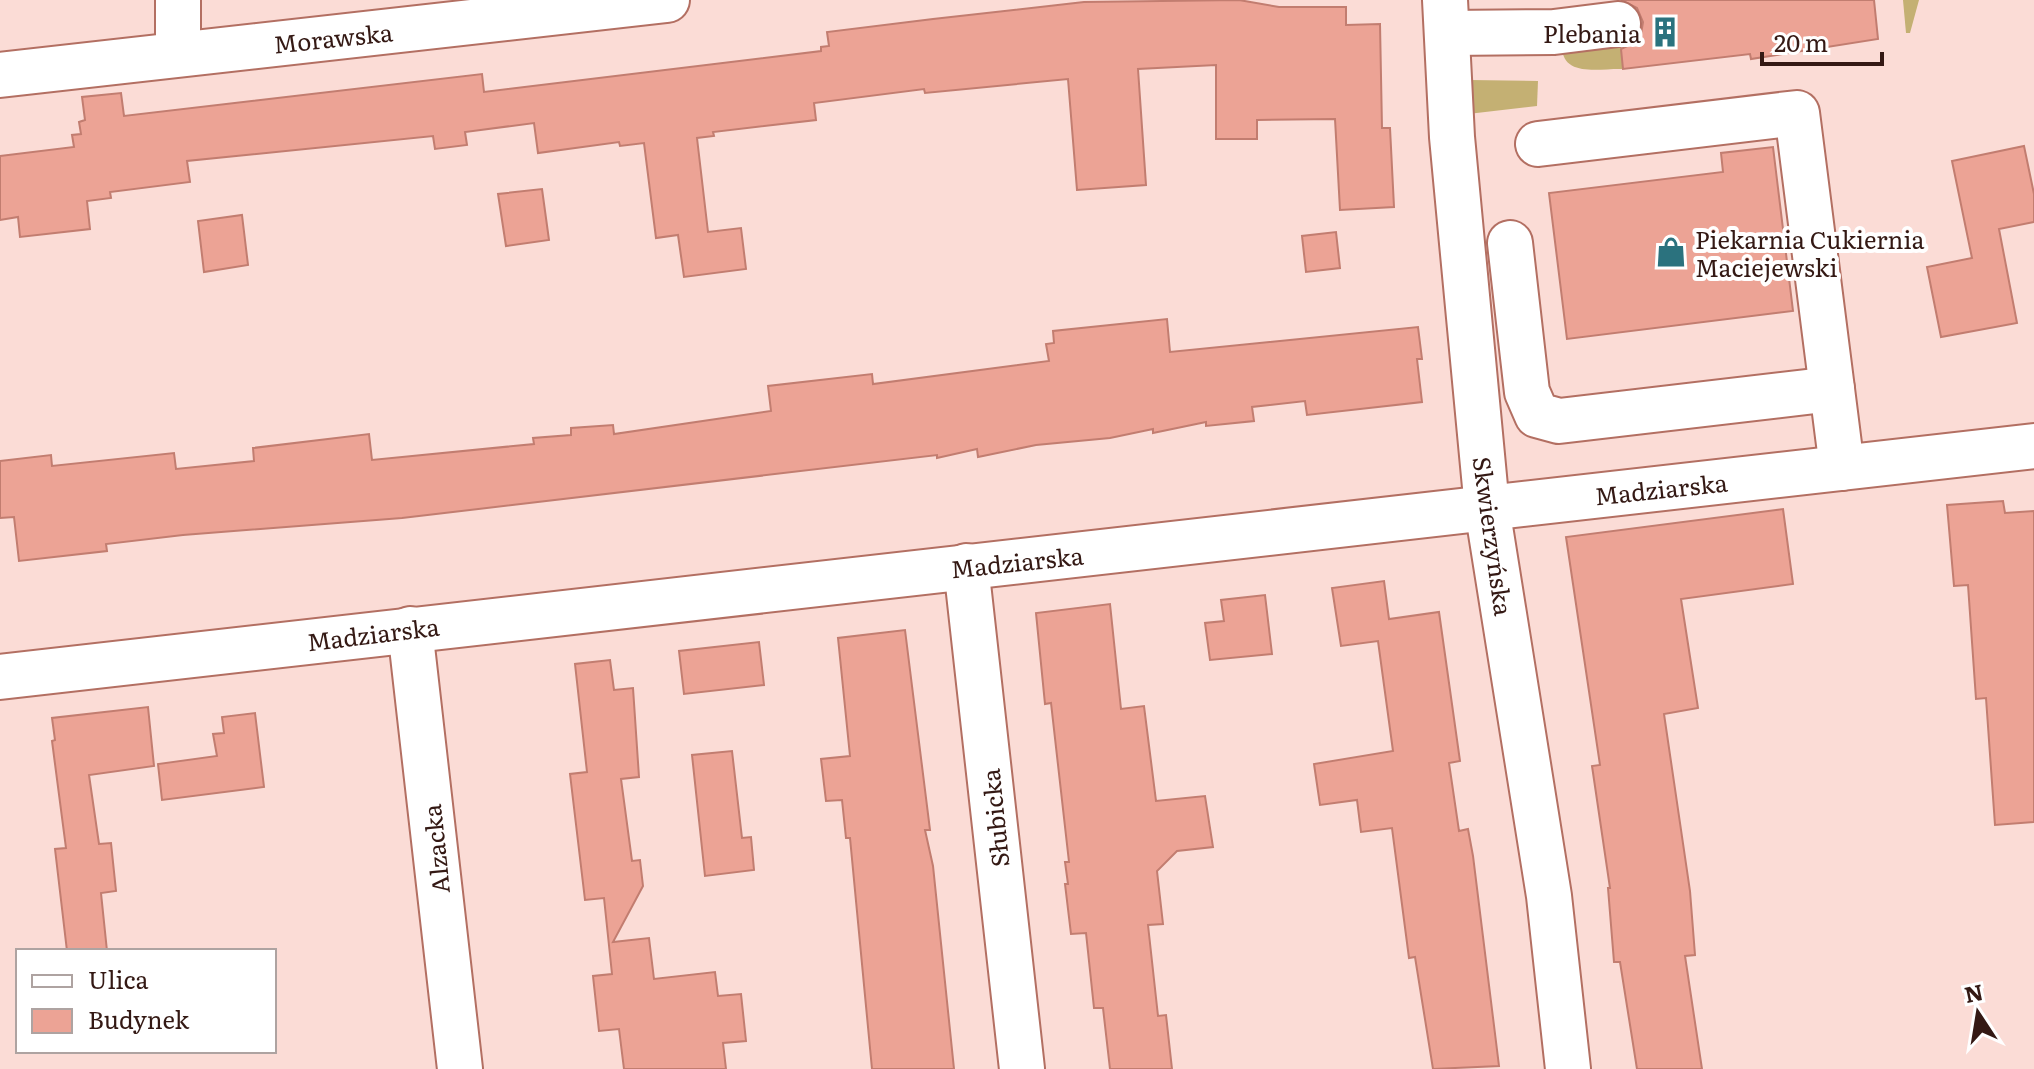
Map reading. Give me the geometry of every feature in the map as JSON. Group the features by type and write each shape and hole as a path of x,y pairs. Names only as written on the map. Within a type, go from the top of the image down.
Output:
{"street":[{"path":"178,0 178,54"},
{"name":"Morawska","path":"0,75 576,6 667,0"},
{"path":"1446,17 1554,32 1618,24"},
{"name":"Skwierzyńska","path":"1446,17 1452,137 1487,508 1549,896 1568,1069"},
{"path":"1538,144 1797,113 1842,468"},
{"path":"1510,243 1527,392 1537,415 1559,421 1832,389"},
{"name":"Madziarska","path":"0,677 2034,446"},
{"name":"Słubicka","path":"966,566 1022,1069"},
{"name":"Alzacka","path":"410,629 460,1069"}],"shaded area":[{"path":"1903,0 1919,0 1910,33 1906,33"},
{"path":"1620,39 1623,69 1584,69 1568,63 1564,56 1562,46"},
{"path":"1469,80 1538,81 1537,106 1468,114"}],"building":[{"path":"1239,0 1279,7 1346,7 1346,25 1380,24 1382,128 1390,128 1394,207 1340,210 1335,119 1257,120 1257,139 1216,139 1216,65 1138,69 1146,185 1077,190 1068,79 925,93 924,89 814,103 816,120 713,132 714,136 697,138 708,232 741,228 746,269 684,277 678,235 656,238 644,143 620,146 619,142 538,153 534,123 465,132 467,145 435,149 433,136 187,161 190,182 110,192 111,198 87,201 90,229 20,237 18,217 0,220 0,156 74,147 72,135 81,134 79,122 85,120 82,97 121,93 124,116 482,74 484,92 821,51 821,47 829,46 827,32 933,19 1084,2"},
{"path":"1621,0 1874,0 1878,39 1751,59 1750,54 1623,69 1621,49 1634,43 1641,34 1643,22 1637,8"},
{"path":"2024,146 2034,194 2034,222 1999,229 2017,323 1941,337 1927,267 1972,258 1952,161"},
{"name":"Piekarnia Cukiernia Maciejewski","path":"1773,147 1793,311 1567,339 1549,193 1723,172 1721,153"},
{"path":"542,189 549,240 506,246 498,194"},
{"path":"242,215 248,265 204,272 198,221"},
{"path":"1336,232 1340,268 1306,272 1302,236"},
{"path":"1167,319 1170,352 1418,327 1422,359 1417,359 1422,402 1307,415 1305,401 1252,407 1254,421 1206,426 1206,422 1153,433 1153,429 1110,438 1036,445 978,457 977,449 937,458 937,455 402,518 183,535 106,544 107,551 19,561 14,517 0,518 0,461 51,455 52,466 174,453 176,469 254,461 253,448 369,434 372,460 534,444 533,438 571,435 571,428 613,425 614,434 771,411 768,386 872,374 873,384 1049,361 1046,344 1054,343 1053,331"},
{"path":"2003,501 2005,513 2034,511 2034,822 1995,825 1986,698 1976,699 1968,585 1954,586 1947,505"},
{"path":"1783,509 1793,584 1681,599 1698,708 1664,714 1690,891 1695,955 1685,956 1702,1069 1637,1069 1620,962 1614,962 1610,888 1592,766 1600,765 1566,537"},
{"path":"1384,581 1389,619 1439,612 1460,761 1449,763 1459,831 1468,829 1473,856 1499,1066 1433,1069 1415,957 1409,958 1392,828 1361,832 1357,800 1320,805 1314,764 1393,751 1378,641 1341,646 1332,588"},
{"path":"1265,595 1272,654 1210,660 1205,623 1224,621 1221,600"},
{"path":"1110,604 1121,709 1144,706 1156,801 1205,796 1213,847 1177,851 1157,871 1163,924 1148,925 1158,1016 1166,1015 1172,1069 1110,1069 1103,1008 1094,1008 1086,933 1071,934 1065,884 1068,884 1065,862 1069,862 1051,703 1045,704 1036,613"},
{"path":"905,630 930,830 925,830 933,866 954,1069 872,1069 850,838 846,838 842,800 826,801 821,759 850,756 838,638"},
{"path":"759,642 764,685 684,694 679,651"},
{"path":"610,660 614,690 633,688 639,777 621,779 632,861 640,860 643,886 613,942 649,938 654,979 715,972 718,996 741,994 746,1041 723,1043 726,1069 624,1069 619,1029 599,1031 593,976 612,974 604,898 585,900 570,774 587,772 575,664"},
{"path":"148,707 154,766 89,775 99,844 111,843 116,891 101,893 107,949 67,949 55,849 66,848 52,741 55,740 52,718"},
{"path":"255,713 264,787 162,800 158,764 217,756 213,734 224,733 222,717"},
{"path":"732,751 742,838 751,837 754,870 705,876 692,755"}],"place":[{"name":"Plebania","path":"1665,32"},
{"name":"Piekarnia Cukiernia Maciejewski","path":"1671,252"}]}
